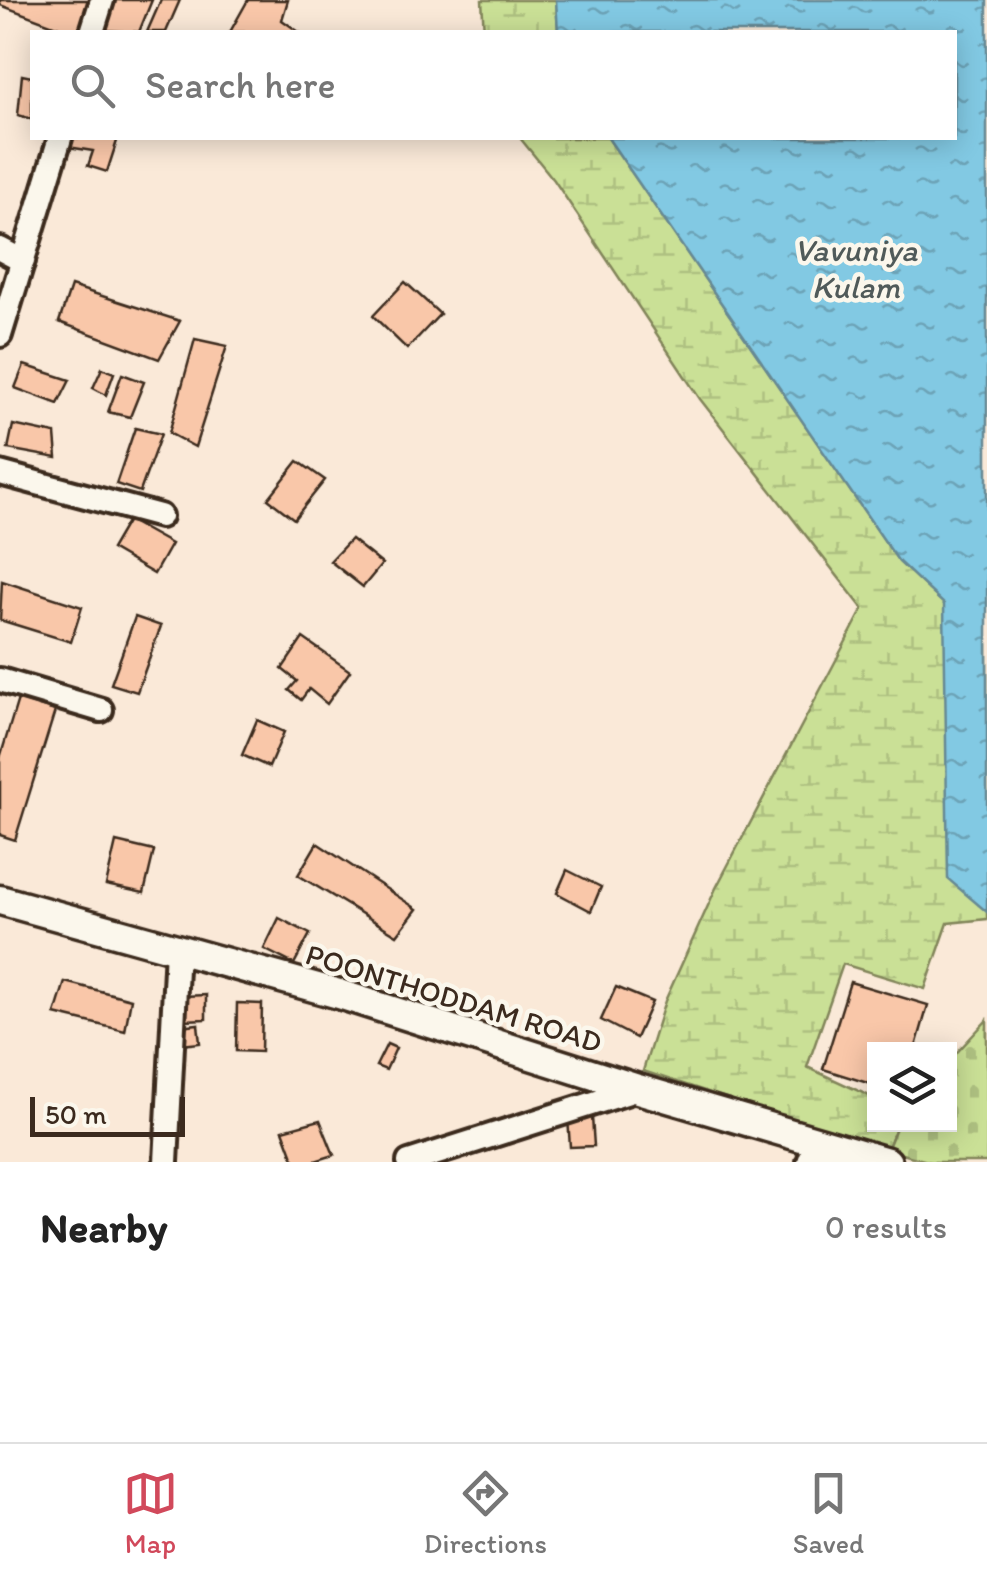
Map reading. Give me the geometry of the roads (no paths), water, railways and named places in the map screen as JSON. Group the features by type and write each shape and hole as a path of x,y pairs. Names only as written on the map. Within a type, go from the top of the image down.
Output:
{"street":[{"path":"93,30 102,0"},
{"path":"0,335 59,140"},
{"path":"0,249 23,261"},
{"path":"0,473 160,516"},
{"path":"0,680 101,710"},
{"name":"POONTHODDAM ROAD","path":"0,900 339,994 638,1089 812,1152 887,1162"},
{"path":"166,1162 177,949"},
{"path":"409,1162 638,1089"}],"water":[{"name":"Vavuniya Kulam","path":"556,0 987,0 987,912 948,879 944,604 899,562 609,140 957,140 957,30 558,30"}]}
